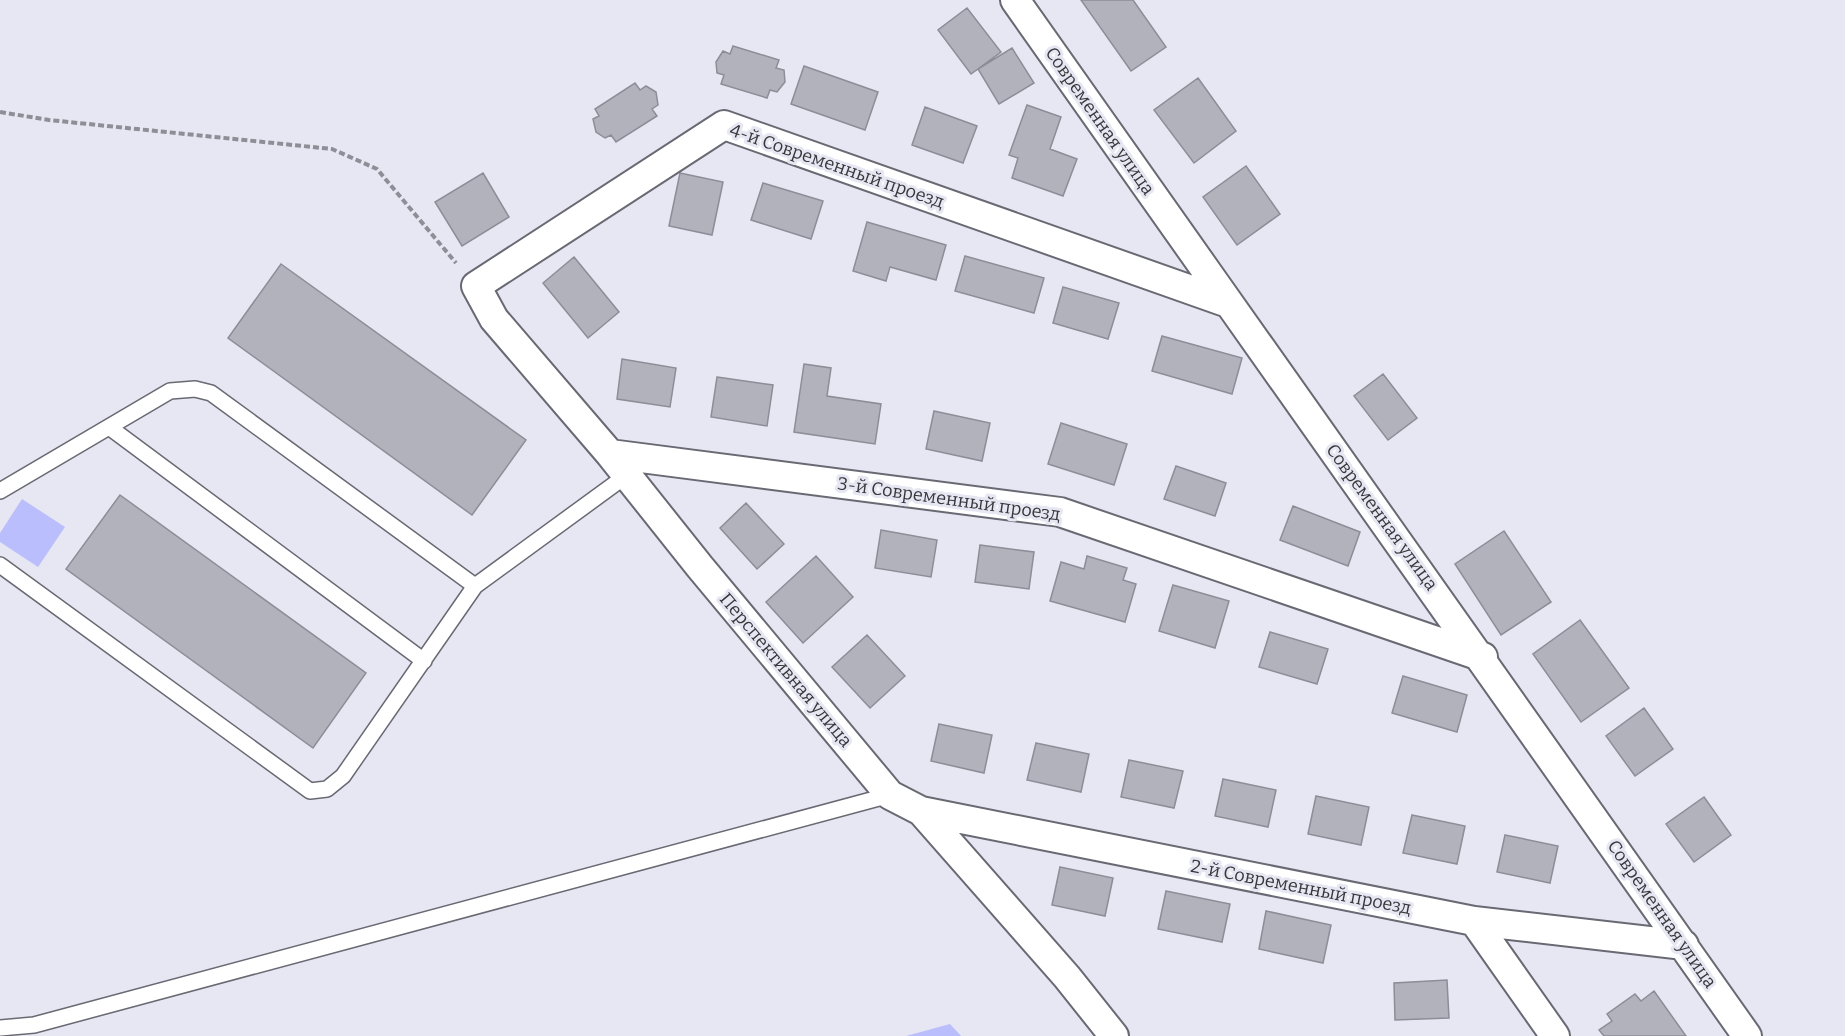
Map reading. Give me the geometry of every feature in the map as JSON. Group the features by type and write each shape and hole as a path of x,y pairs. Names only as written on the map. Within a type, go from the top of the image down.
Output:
{"street":[{"name":"Современная улица","path":"1015,0 1228,303 1482,657 1747,1036"},
{"name":"4-й Современный проезд","path":"476,286 724,125 1228,303"},
{"name":"Перспективная улица","path":"476,286 494,319 619,465 890,795 921,811 1067,977 1114,1036"},
{"name":"3-й Современный проезд","path":"619,465 1060,512 1482,657"},
{"name":"2-й Современный проезд","path":"921,811 1474,921 1684,945"},
{"path":"1474,921 1555,1036"}],"lane":[{"path":"0,491 171,391 195,389 211,393 475,586"},
{"path":"109,427 424,661"},
{"path":"0,565 310,791 327,789 343,776 475,586 619,465"},
{"path":"0,1028 34,1024 890,795"}],"path":[{"path":"0,112 49,120 332,149 377,169 476,286"}],"shaded area":[{"path":"22,499 65,527 38,567 0,542 0,533"},
{"path":"950,1024 961,1036 906,1036"}],"building":[{"path":"1081,0 1133,0 1166,47 1131,71"},
{"path":"967,8 1001,52 971,74 938,30"},
{"path":"733,46 779,60 776,68 784,70 785,82 777,92 770,90 767,98 721,84 724,75 717,73 716,62 723,51 730,54"},
{"path":"1012,48 1034,83 999,104 978,69"},
{"path":"804,66 878,92 865,130 791,104"},
{"path":"1198,78 1236,131 1194,163 1154,110"},
{"path":"635,83 640,90 646,86 656,92 658,105 652,109 657,116 616,142 611,135 605,138 596,132 593,119 599,116 595,109"},
{"path":"1027,105 1061,117 1050,149 1077,159 1063,196 1012,178 1018,158 1009,155"},
{"path":"925,107 977,126 963,163 912,145"},
{"path":"1246,166 1280,214 1237,245 1203,197"},
{"path":"483,173 509,217 462,246 435,202"},
{"path":"680,173 723,182 712,235 669,226"},
{"path":"763,183 823,201 811,239 751,220"},
{"path":"867,222 946,245 936,280 890,267 886,281 853,271"},
{"path":"965,256 1044,278 1034,313 955,291"},
{"path":"574,257 619,312 588,338 543,283"},
{"path":"281,264 526,440 472,515 228,338"},
{"path":"1063,287 1119,303 1108,339 1053,323"},
{"path":"1162,336 1242,358 1232,394 1152,371"},
{"path":"622,359 676,368 670,407 617,399"},
{"path":"804,364 831,368 827,396 881,404 875,444 794,432"},
{"path":"1383,374 1417,418 1388,440 1354,396"},
{"path":"717,377 773,385 767,426 711,417"},
{"path":"934,411 990,423 982,461 926,449"},
{"path":"1061,423 1127,444 1114,485 1048,464"},
{"path":"1176,466 1226,483 1215,516 1164,499"},
{"path":"120,495 366,673 313,748 66,569"},
{"path":"746,503 784,544 757,569 720,528"},
{"path":"1293,506 1360,532 1348,566 1280,540"},
{"path":"881,530 937,540 931,577 875,568"},
{"path":"1504,531 1551,602 1501,635 1455,564"},
{"path":"980,545 1034,552 1029,589 975,582"},
{"path":"816,556 853,597 803,643 766,602"},
{"path":"1087,556 1127,568 1123,580 1136,584 1125,622 1050,601 1061,562 1084,569"},
{"path":"1173,585 1229,601 1215,648 1159,631"},
{"path":"1580,620 1629,688 1581,722 1533,654"},
{"path":"1270,632 1328,649 1317,684 1259,667"},
{"path":"867,635 905,676 870,708 832,667"},
{"path":"1403,676 1467,695 1457,732 1392,713"},
{"path":"1644,708 1673,749 1635,776 1606,736"},
{"path":"939,724 992,735 984,773 931,761"},
{"path":"1036,743 1089,754 1081,792 1027,780"},
{"path":"1129,760 1183,771 1174,808 1121,797"},
{"path":"1223,779 1276,790 1268,827 1215,816"},
{"path":"1316,796 1369,807 1361,845 1308,834"},
{"path":"1704,797 1731,835 1694,862 1666,824"},
{"path":"1412,815 1465,826 1457,864 1403,853"},
{"path":"1505,835 1558,846 1550,883 1497,872"},
{"path":"1060,867 1113,878 1105,916 1052,905"},
{"path":"1166,891 1230,904 1222,942 1158,929"},
{"path":"1266,911 1331,925 1323,963 1259,949"},
{"path":"1447,980 1449,1018 1395,1020 1394,983"},
{"path":"1654,991 1686,1036 1604,1036 1599,1030 1612,1021 1607,1014 1635,994 1641,1001"}]}
